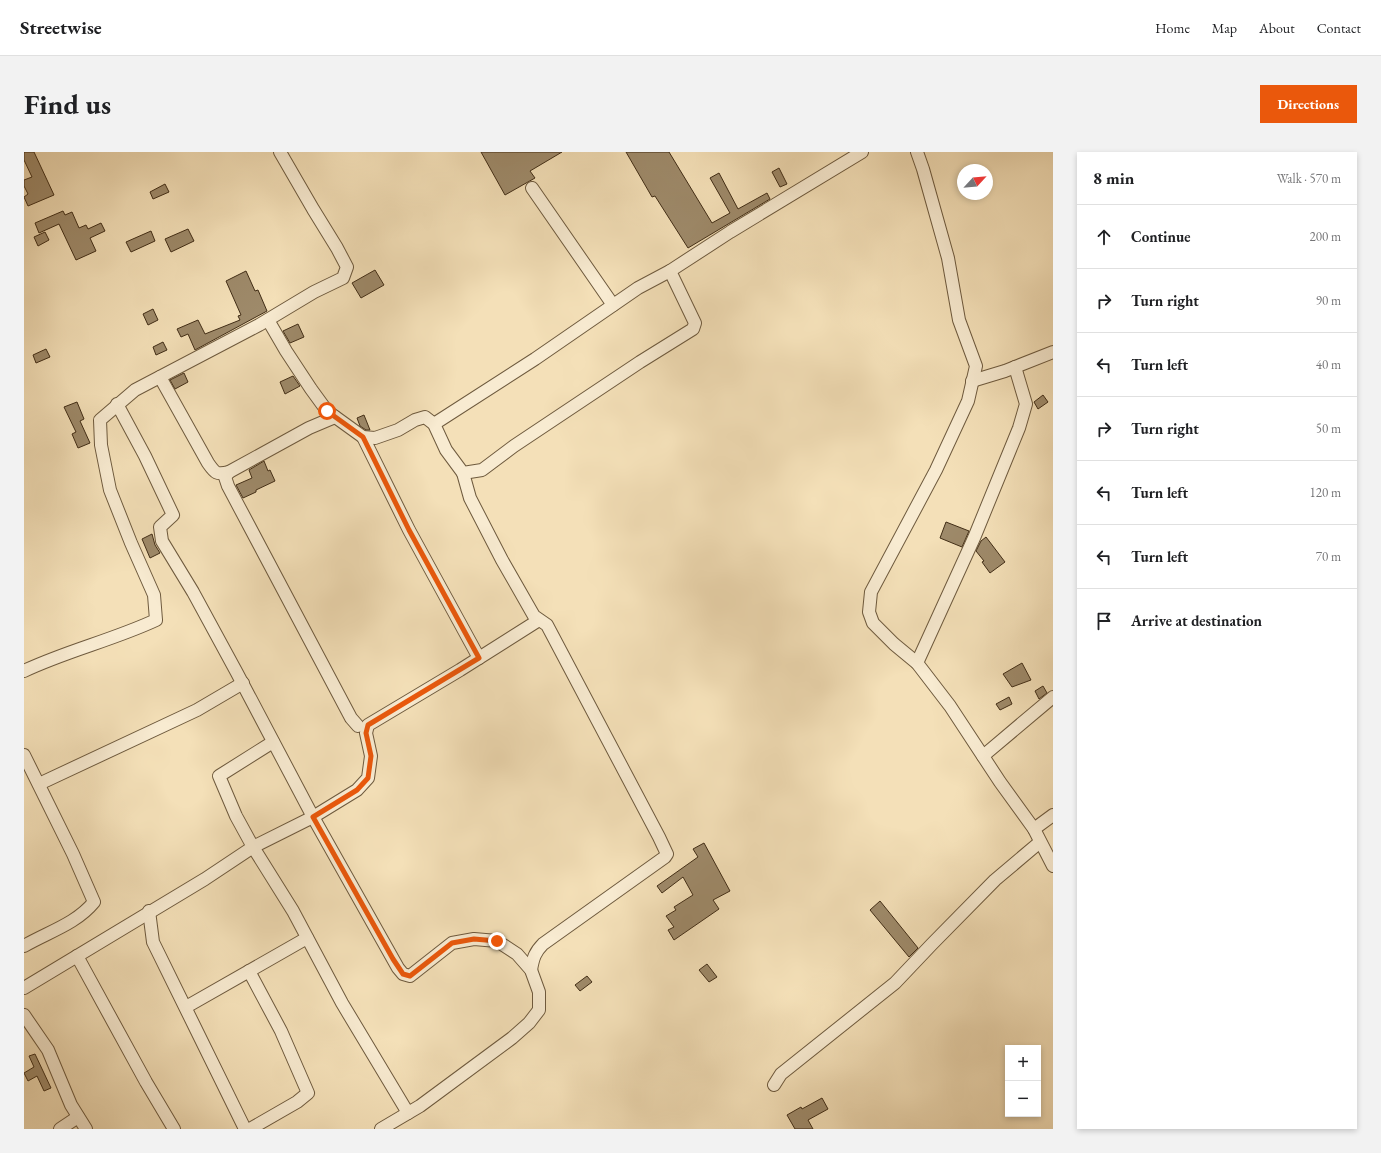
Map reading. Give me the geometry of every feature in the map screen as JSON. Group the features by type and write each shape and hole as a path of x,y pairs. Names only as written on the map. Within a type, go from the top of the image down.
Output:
{"street":[{"path":"24,671 48,660 110,639 156,620 154,595 110,490 101,445 100,420 135,390 268,320 314,292 343,278 347,267 280,152"},
{"path":"434,424 535,360 638,288 670,271 730,232 862,152"},
{"path":"917,152 924,169 948,258 959,320 976,366 968,400 936,470 871,592 869,612 873,623 894,644 917,663 950,706 1034,830 1053,866"},
{"path":"532,188 612,305"},
{"path":"463,473 482,470 514,446 640,362 693,329 695,323 670,271"},
{"path":"268,320 286,352 327,411 363,437 409,530 479,658"},
{"path":"972,381 1015,367 1053,352"},
{"path":"917,663 974,538 1019,428 1026,404 1015,367"},
{"path":"160,377 215,473 221,474 229,472 309,428 335,417"},
{"path":"117,404 145,456 173,515 160,527 162,541 193,592 243,683 313,817 393,959 403,974 410,976 452,943 474,939 497,941 517,954 531,970 538,992 539,1010 529,1023 512,1038 408,1113 381,1129"},
{"path":"363,437 375,438 398,430 425,416 434,424 446,450 463,473 470,498 484,525 534,616 547,625 667,854 620,890 543,944 536,950 533,957 531,970"},
{"path":"229,472 225,477 228,486 351,718 358,726"},
{"path":"24,988 204,879 253,847 313,817 357,790 368,778 371,756 366,733 368,725 539,620"},
{"path":"39,784 197,710 243,683"},
{"path":"983,756 1053,697"},
{"path":"273,742 219,776 236,816 253,847 293,911 342,1003 408,1113"},
{"path":"24,755 73,854 94,902 86,911 70,923 43,935 24,946"},
{"path":"1034,830 1053,815"},
{"path":"774,1085 781,1074 895,983 995,880 1040,842"},
{"path":"149,911 154,942 245,1129"},
{"path":"186,1007 307,938"},
{"path":"77,956 146,1082 174,1129"},
{"path":"249,971 281,1031 308,1093 297,1102 250,1129"},
{"path":"24,1015 48,1050 71,1105 86,1129"},
{"path":"60,1129 78,1117"}],"building":[{"path":"24,152 34,152 54,195 28,206 24,197 28,194 24,186 24,180 32,177 24,160"},
{"path":"481,152 562,152 530,171 535,178 505,195"},
{"path":"626,152 669,152 712,223 730,213 710,178 719,173 738,209 767,193 770,199 688,248 655,196 652,197"},
{"path":"779,168 787,184 780,187 772,172"},
{"path":"165,184 169,192 153,199 150,192"},
{"path":"63,211 65,215 72,212 79,228 86,225 88,229 101,223 105,231 90,238 96,251 76,260 59,224 39,233 35,223"},
{"path":"188,229 194,241 171,252 165,239"},
{"path":"151,231 155,241 131,252 126,242"},
{"path":"45,232 49,240 38,246 34,237"},
{"path":"375,270 384,285 361,298 352,283"},
{"path":"246,271 255,291 258,290 267,311 195,350 188,334 181,337 177,329 198,320 205,334 240,320 238,316 241,315 226,281"},
{"path":"153,309 158,320 148,325 143,314"},
{"path":"298,324 304,337 290,343 283,331"},
{"path":"163,342 167,350 156,355 153,347"},
{"path":"46,349 50,357 36,363 33,355"},
{"path":"184,373 188,382 175,389 170,380"},
{"path":"293,376 300,386 285,394 280,382"},
{"path":"1043,395 1048,402 1038,409 1034,402"},
{"path":"77,402 84,419 80,421 90,443 78,448 72,434 76,432 64,407"},
{"path":"364,415 370,430 366,430 360,426 357,418"},
{"path":"264,461 268,471 270,470 275,481 243,498 236,485 252,478 249,470"},
{"path":"946,522 969,531 962,547 940,538"},
{"path":"152,534 155,545 160,553 150,558 142,539"},
{"path":"986,537 1005,562 990,573 982,562 984,561 976,551 981,541"},
{"path":"1022,663 1031,680 1012,687 1003,674"},
{"path":"1043,686 1047,693 1039,699 1035,691"},
{"path":"1009,697 1012,704 1000,710 996,704"},
{"path":"704,843 730,891 713,900 719,909 674,940 668,930 674,927 666,916 676,910 674,907 693,895 683,877 662,893 657,886 698,857 693,849"},
{"path":"880,901 918,948 909,957 870,910"},
{"path":"707,964 717,977 709,982 699,970"},
{"path":"587,976 592,982 580,991 575,985"},
{"path":"35,1054 51,1088 44,1091 37,1076 28,1081 24,1073 34,1067 29,1056"},
{"path":"822,1098 828,1109 808,1120 813,1129 795,1129 787,1115"}],"route":[{"path":"327,411 363,437 409,530 479,658 368,725 366,733 371,756 368,778 357,790 313,817 398,968 403,974 410,976 421,969 452,943 474,939 497,941"}]}
